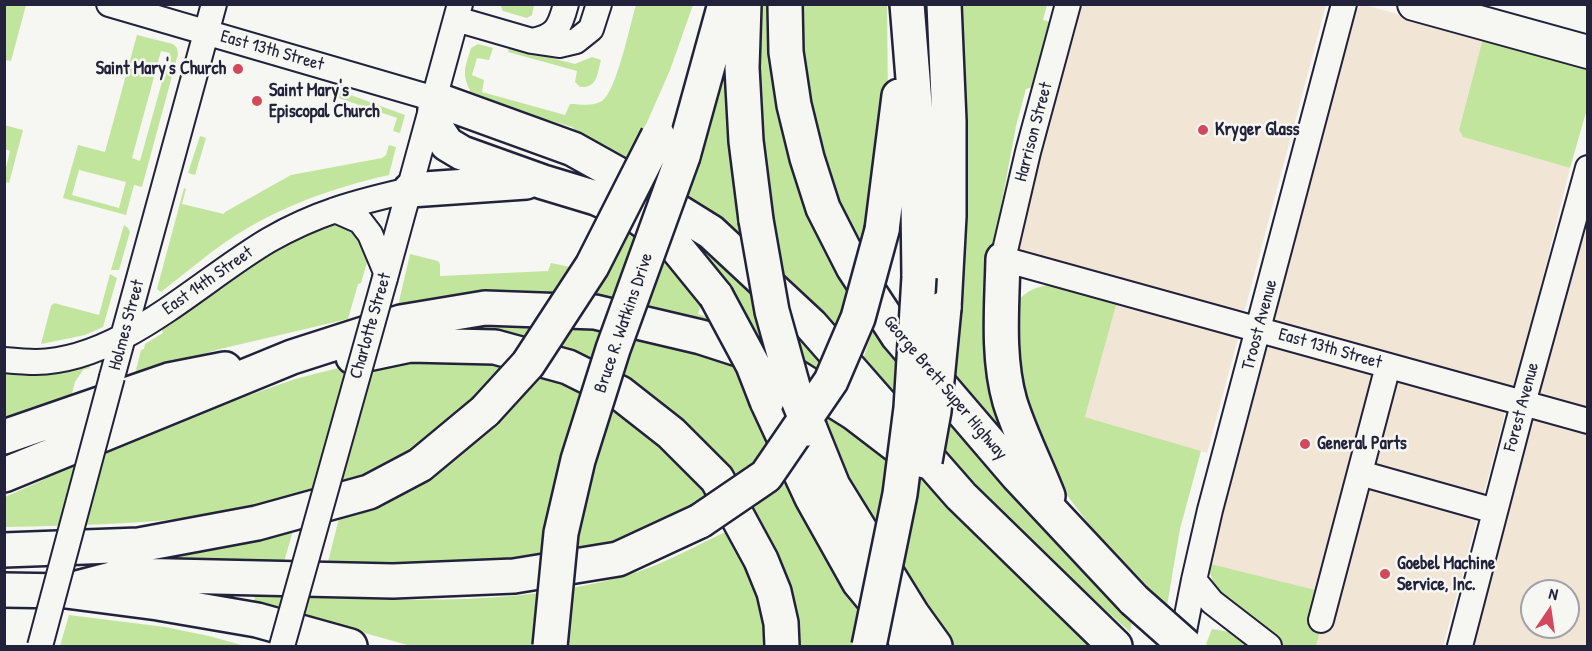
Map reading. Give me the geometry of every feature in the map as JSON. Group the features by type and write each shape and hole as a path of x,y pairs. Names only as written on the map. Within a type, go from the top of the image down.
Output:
{"highway":[{"path":"4,550 140,545 257,523 369,492 420,465 485,411 528,364 671,146 714,40 725,4"},
{"path":"744,4 742,68 746,141 756,220 772,311 794,390 833,486 912,614 935,646"},
{"name":"George Brett Super Highway","path":"785,4 786,52 794,105 807,158 823,208 853,267 897,336 1017,475 1134,600 1183,646"},
{"path":"882,646 920,497 934,411 944,308 949,216 949,121 944,4"},
{"path":"66,591 127,575 393,581 514,576 618,559 700,521 766,476 831,381 858,318 882,230 894,143 907,9"},
{"path":"869,646 900,494 910,408 919,277 917,128 907,9"},
{"path":"912,646 859,582 812,498 767,401 753,365 716,296 672,242 638,217 596,198 462,153 447,144 435,126 435,99 573,149 616,172 711,232 811,325 961,496 1114,646"},
{"name":"Bruce R. Watkins Drive","path":"550,646 561,533 578,460 613,349 671,146"},
{"path":"410,190 543,182"},
{"path":"1003,259 1002,337 1010,400 1057,517"},
{"path":"4,475 292,357 401,322 485,308 596,312 701,337 766,358 854,413 961,496"},
{"path":"206,393 410,345 495,346 568,367 620,393 671,433 717,479 761,560 774,592 782,646"},
{"path":"4,437 169,380 292,357"},
{"path":"4,590 66,591 158,603 257,620 350,646"},
{"path":"257,620 301,646"}],"main road":[{"path":"1414,4 1587,52"}],"street":[{"name":"East 13th Street","path":"109,4 435,99"},
{"name":"Holmes Street","path":"40,646 214,4"},
{"path":"532,41 553,34 562,22 566,4"},
{"path":"458,12 532,41 559,45 576,41 591,29 599,4"},
{"name":"Harrison Street","path":"1003,259 1028,152 1068,4"},
{"name":"Troost Avenue","path":"1183,646 1194,580 1210,510 1344,4"},
{"name":"Charlotte Street","path":"282,646 458,12"},
{"name":"Forest Avenue","path":"1460,646 1587,168"},
{"name":"East 14th Street","path":"4,360 38,362 72,357 124,336 173,307 228,265 309,218 410,190"},
{"path":"335,210 360,221 370,234 386,275"},
{"name":"East 13th Street","path":"1003,259 1587,421"},
{"path":"1321,620 1388,366"},
{"path":"1360,473 1495,511"},
{"path":"1194,580 1212,602 1269,646"}],"shaded area":[{"path":"1078,5 1326,5 1245,309 1239,313 1026,254 1017,249 1017,235"},
{"path":"1365,5 1483,38 1459,130 1463,137 1570,168 1518,377 1514,385 1509,387 1278,324 1274,319 1274,312 1356,12 1360,6"},
{"path":"1587,211 1587,408 1543,396 1540,392"},
{"path":"1117,302 1234,334 1238,338 1207,453 1085,417"},
{"path":"1275,345 1500,407 1504,412 1443,646 1316,646 1321,628 1320,591 1211,564 1227,486 1265,350"},
{"path":"1533,418 1587,431 1587,646 1470,646 1530,422"}],"green space":[{"path":"500,4 534,5 532,15 527,18 503,11"},
{"path":"4,5 26,5 11,61 5,60"},
{"path":"636,5 693,5 670,70 627,168 585,139 572,127 468,97 470,90 465,74 466,64 471,48 478,44 493,48 489,60 477,58 472,75 484,80 482,92 565,115 570,104 590,105 602,101 608,94 618,71"},
{"path":"759,5 774,5 855,297 838,347 781,287 756,116"},
{"path":"802,5 887,5 888,103 866,259 834,186 819,135 805,56"},
{"path":"954,5 1047,5 1043,20 1051,22 1033,87 1026,89 1016,126 993,249 1020,453 955,383 960,327 957,322"},
{"path":"137,35 173,44 178,54 142,187 134,185 126,215 63,198 78,145 105,152","holes":["161,51 170,53 140,161 132,158","79,170 126,182 119,208 72,195"]},
{"path":"1483,38 1587,67 1587,109 1570,168 1463,137 1459,130"},
{"path":"509,47 575,64 592,57 601,60 594,83 580,87 575,82 577,71 508,52"},
{"path":"732,59 746,252 685,202 698,165 696,163 724,62"},
{"path":"337,90 405,115 400,133 393,131 397,118 336,97"},
{"path":"4,125 23,130 9,183 5,182 10,151 5,149"},
{"path":"200,136 206,138 195,175 188,173"},
{"path":"389,145 396,147 389,175 346,186 284,209 227,241 161,292 157,289 184,188 186,189 182,204 224,214 291,175 382,158 386,155"},
{"path":"678,218 750,278 766,343 748,335"},
{"path":"336,222 365,234 368,259 348,319 220,349 135,374 141,350 144,349 145,344 163,333 162,329 256,260 285,244"},
{"path":"124,225 130,232 119,270 111,270"},
{"path":"630,225 640,233 615,299 590,295"},
{"path":"665,251 703,298 698,314 717,320 721,325 646,304"},
{"path":"410,254 438,261 440,276 548,271 551,263 570,267 556,294 398,306"},
{"path":"110,274 117,278 103,327 85,335 41,344 51,306 54,303 99,315"},
{"path":"1048,285 1058,285 1117,302 1085,417 1201,451 1180,529 1167,606 1094,531 1049,471 1022,410 1014,306 1028,292"},
{"path":"786,313 851,384 825,375 798,360"},
{"path":"487,319 579,321 729,355 902,646 794,646 716,459 468,331 454,329"},
{"path":"875,324 903,362 899,410 860,368"},
{"path":"511,358 468,407 438,432 390,462 339,484 285,501 230,512 117,524 5,527 5,497 43,478 230,402 295,379 370,360"},
{"path":"89,363 90,368 83,370 75,382 70,401 5,423 5,371"},
{"path":"541,367 611,398 720,500 580,559 326,570 340,514"},
{"path":"811,395 866,432 936,492 937,497 1095,646 946,646 876,543"},
{"path":"945,410 1132,620 1130,632 1032,544 939,452"},
{"path":"294,527 282,569 84,554"},
{"path":"737,527 775,646 411,646 254,602 255,596 441,600 533,594 578,587 624,576 667,560"},
{"path":"1211,564 1320,591 1321,628 1316,646 1280,646 1216,590 1210,573"},
{"path":"69,615 165,627 245,646 60,646"},
{"path":"1212,629 1230,632 1249,646 1209,646 1206,644"}],"place":[{"name":"Saint Mary's Church","path":"238,69"},
{"name":"Saint Mary's Episcopal Church","path":"257,101"},
{"name":"Kryger Glass","path":"1203,130"},
{"name":"General Parts","path":"1305,444"},
{"name":"Goebel Machine Service, Inc.","path":"1385,574"}]}
